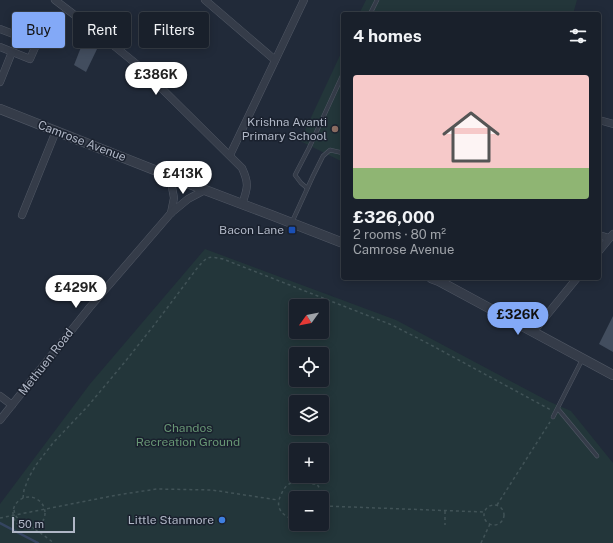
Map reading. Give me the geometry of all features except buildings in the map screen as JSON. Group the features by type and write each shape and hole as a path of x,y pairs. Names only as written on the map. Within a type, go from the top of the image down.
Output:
{"street":[{"path":"54,0 140,67 242,168 247,178 247,191 242,204"},
{"path":"205,0 275,60"},
{"path":"230,155 304,0"},
{"path":"0,29 37,43 30,59 0,47"},
{"path":"0,82 12,52"},
{"name":"Camrose Avenue","path":"0,109 341,242"},
{"path":"601,121 613,124"},
{"path":"22,215 56,131"},
{"path":"170,176 174,198 170,213"},
{"name":"Methuen Road","path":"0,420 90,307 170,213 188,199 205,190"},
{"path":"601,235 611,236"},
{"path":"601,248 611,236"},
{"path":"436,280 613,375"},
{"path":"533,332 575,280"},
{"path":"0,396 12,405"}],"lane":[{"path":"371,12 377,0"},
{"path":"307,188 295,175 341,78"},
{"path":"291,223 323,156 330,150 341,153"},
{"path":"553,417 583,359"},
{"path":"557,411 597,456"}],"path":[{"path":"23,498 24,490 29,477 36,465 53,443 88,406 155,324 198,267 210,257 223,260 392,325 557,411"},
{"path":"497,505 553,417"},
{"path":"289,518 281,511 278,500 283,488 292,483 317,484 321,491"},
{"path":"0,518 117,495 157,489 212,490 278,500"},
{"path":"23,498 34,498 39,500 45,510 45,516 40,526 35,529 23,529 14,522 12,516 13,508 15,504 23,498"},
{"path":"490,505 500,506 504,512 503,520 497,524 490,524 485,519 484,512 490,505"},
{"path":"329,506 484,512"},
{"path":"13,508 20,521 35,529 54,543"},
{"path":"445,511 445,525"},
{"path":"481,543 490,524"}],"green space":[{"path":"366,0 577,0 574,12 360,12"},
{"path":"341,53 341,161 300,141"},
{"name":"Chandos Recreation Ground","path":"205,249 396,320 550,402 571,411 613,463 613,543 0,543 0,504 90,384"}],"waterway":[{"path":"0,523 38,543"}],"place":[{"name":"Krishna Avanti Primary School","path":"335,129"},
{"name":"Bacon Lane","path":"292,230"},
{"name":"Little Stanmore","path":"222,520"}]}
